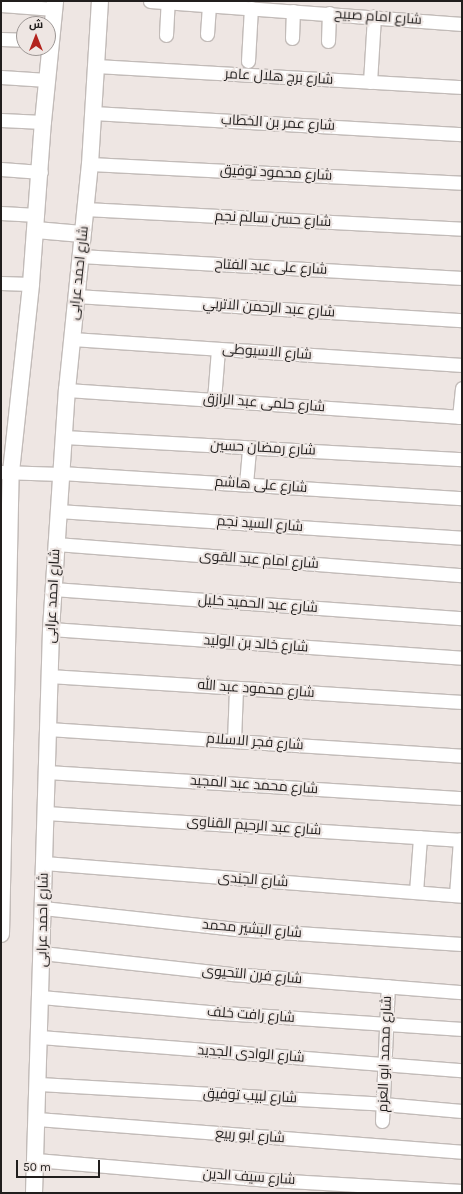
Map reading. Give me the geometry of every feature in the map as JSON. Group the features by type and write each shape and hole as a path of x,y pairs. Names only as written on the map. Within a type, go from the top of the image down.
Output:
{"street":[{"name":"شارع احمد عرابى","path":"34,1193 39,1084 49,676 53,589 67,390 90,164 100,1"},
{"name":"شارع امام صبيح","path":"150,1 374,16 462,24"},
{"path":"166,35 168,2"},
{"path":"1,5 55,5 53,16"},
{"path":"207,34 209,5"},
{"path":"248,61 251,8"},
{"path":"292,38 293,11"},
{"path":"328,41 329,13"},
{"path":"370,82 374,16"},
{"path":"1,39 16,40"},
{"path":"1,934 6,472 31,284 48,56"},
{"name":"شارع برج هلال عامر","path":"96,66 462,87"},
{"path":"1,77 47,80"},
{"name":"شارع عمر بن الخطاب","path":"93,113 462,134"},
{"path":"1,120 43,122"},
{"name":"شارع محمود توفيق","path":"90,164 462,183"},
{"path":"1,169 40,172"},
{"name":"شارع حسن سالم نجم","path":"85,209 462,229"},
{"path":"1,213 82,234"},
{"name":"شارع على عبد الفتاح","path":"80,256 462,278"},
{"path":"1,283 31,284"},
{"name":"شارع عبد الرحمن الاتربي","path":"76,296 462,320"},
{"name":"شارع الاسيوطى","path":"72,339 462,365"},
{"path":"214,400 218,349"},
{"path":"461,417 462,388"},
{"name":"شارع حلمى عبد الرازق","path":"67,390 461,417"},
{"name":"شارع رمضان حسين","path":"64,437 462,459"},
{"path":"246,484 249,448"},
{"name":"شارع على هاشم","path":"6,472 246,484 462,498"},
{"name":"شارع السيد نجم","path":"58,511 462,538"},
{"name":"شارع امام عبد القوى","path":"56,544 462,576"},
{"name":"شارع عبد الحميد خليل","path":"53,589 462,618"},
{"name":"شارع خالد بن الوليد","path":"51,629 462,658"},
{"name":"شارع محمود عبد الله","path":"49,676 462,702"},
{"path":"234,741 236,688"},
{"name":"شارع فجر الاسلام","path":"48,729 462,756"},
{"name":"شارع محمد عبد المجيد","path":"47,772 462,798"},
{"name":"شارع عبد الرحيم القناوى","path":"46,813 461,839"},
{"path":"416,892 420,837"},
{"path":"459,896 461,839"},
{"name":"شارع الجندى","path":"44,864 459,896"},
{"name":"شارع البشير محمد","path":"43,908 236,929 462,944"},
{"name":"شارع فرن التحيوى","path":"42,953 231,974 462,992"},
{"name":"شارع محمد ابو العزم","path":"382,1121 386,1064 388,986"},
{"name":"شارع رافت خلف","path":"41,997 208,1012 462,1029"},
{"name":"شارع الوادى الجديد","path":"40,1037 462,1070"},
{"name":"شارع لبيب توفيق","path":"39,1084 383,1104 462,1111"},
{"name":"شارع ابو ربيع","path":"37,1119 462,1152"},
{"name":"شارع سيف الدين","path":"36,1160 271,1180 462,1191"}]}
